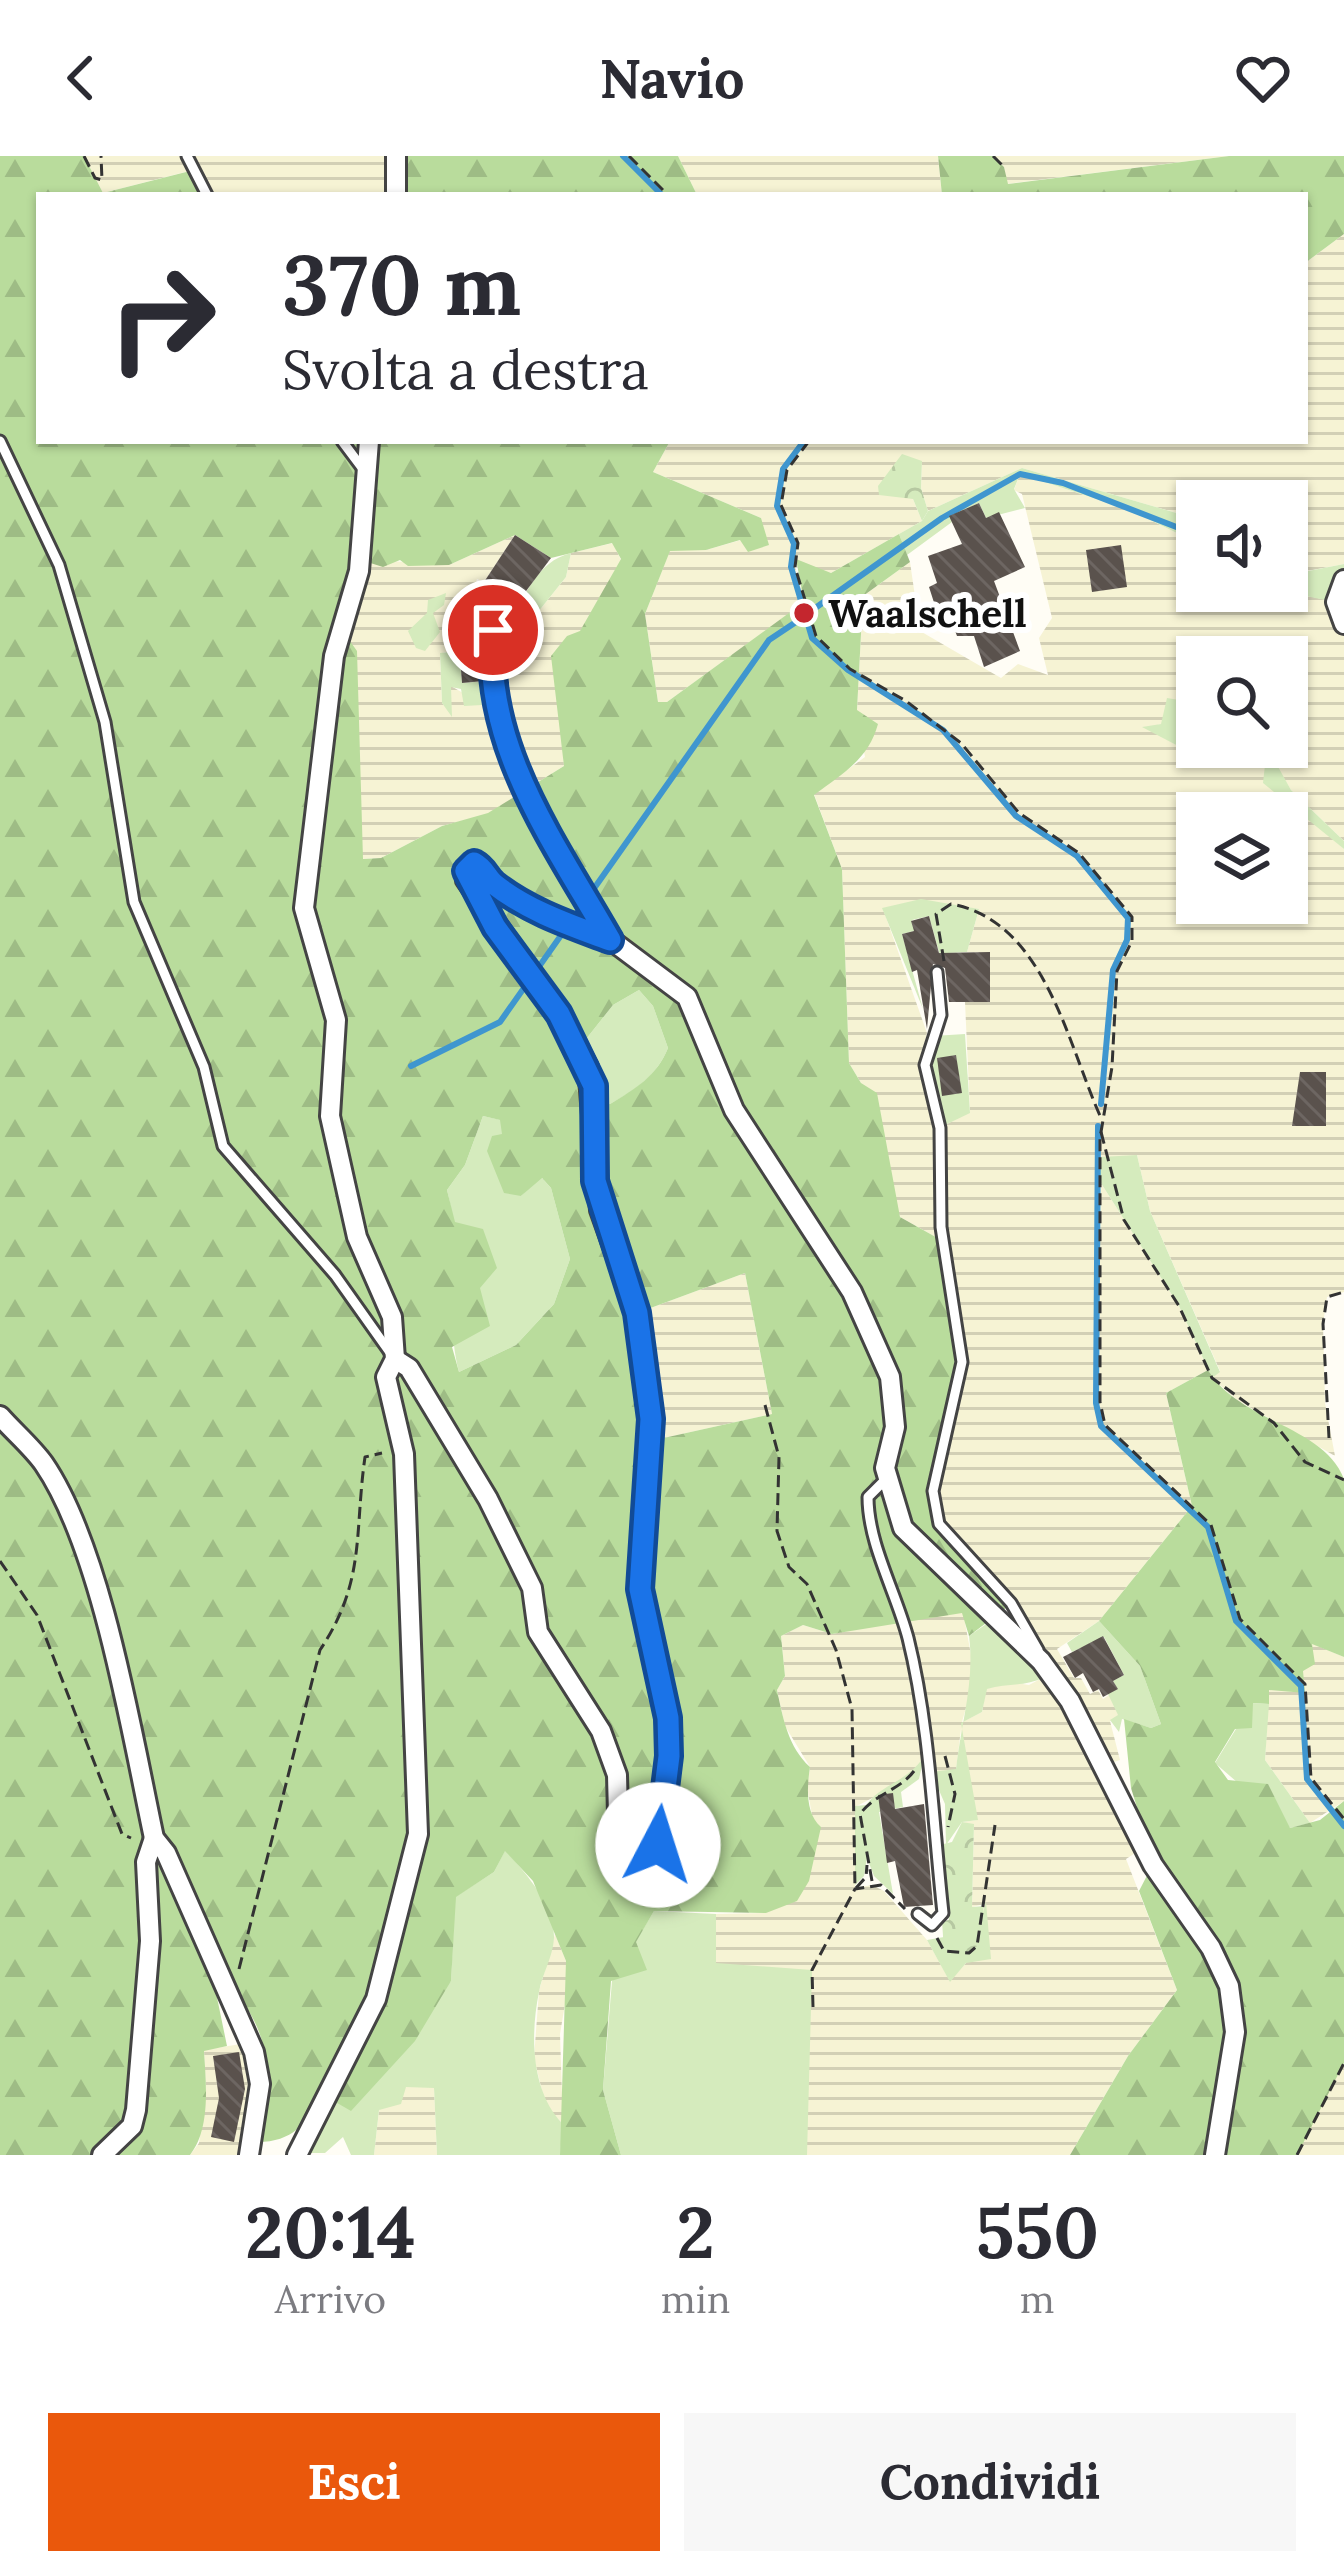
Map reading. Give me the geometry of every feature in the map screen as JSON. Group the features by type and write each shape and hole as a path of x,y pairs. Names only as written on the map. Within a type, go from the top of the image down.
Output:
{"street":[{"path":"396,156 396,192"},
{"path":"297,2155 376,1999 418,1834 404,1454 386,1378 395,1359 392,1317 357,1237 330,1116 335,1020 304,908 334,656 359,572 369,444"},
{"path":"1344,580 1336,602 1344,624"},
{"path":"395,1359 409,1368 488,1499 532,1588 538,1632 601,1731 617,1775 622,1865 632,1878 640,1878 655,1862 669,1756 662,1683 640,1589 651,1419 637,1313 600,1210 588,1067 559,1014 495,927 466,871 474,863 483,867 494,884 547,916 610,940 687,997 734,1110 852,1292 890,1377 895,1427 886,1456 903,1528 1041,1661 1084,1721 1153,1865 1210,1948 1229,1986 1235,2032 1215,2155"},
{"path":"0,1416 43,1462 64,1500 128,1710 150,1843 150,1941 136,2110 132,2126 102,2155"},
{"path":"150,1843 166,1853 254,2052 260,2084 248,2155"}],"lane":[{"path":"187,156 205,192"},
{"path":"0,441 59,565 105,722 134,902 204,1067 223,1146 335,1276 395,1359"},
{"path":"344,444 366,474"},
{"path":"497,615 491,653 501,728 538,814 610,940"},
{"path":"937,973 940,1015 926,1075 940,1128 941,1227 962,1362 934,1509 939,1524 1011,1604 1041,1661"},
{"path":"888,1477 868,1497 870,1524 908,1640 943,1913 932,1925 918,1914"}],"path":[{"path":"84,156 95,178 103,180 101,156"},
{"path":"629,156 665,192"},
{"path":"993,156 1004,167"},
{"path":"807,444 787,470 781,505 798,543 795,567 816,636 850,669 945,729 1019,813 1079,853 1126,905 1132,941 1117,971 1112,1067 1101,1131 1100,1402 1105,1425 1211,1525 1240,1619 1305,1684 1311,1778 1344,1819"},
{"path":"937,973 944,959 935,914 951,904 980,909 1041,978 1078,1052 1102,1121"},
{"path":"1101,1131 1124,1220 1179,1306 1212,1378 1274,1423 1305,1462 1344,1480"},
{"path":"1329,1438 1323,1324 1327,1297 1344,1292"},
{"path":"765,1405 779,1457 777,1531 789,1567 807,1584 836,1650 852,1708 855,1889"},
{"path":"227,1967 236,1980 320,1650 344,1614 357,1571 365,1457 404,1454"},
{"path":"0,1561 37,1615 122,1834 150,1843"},
{"path":"934,1838 953,1820 955,1794 945,1756"},
{"path":"918,1914 872,1882 860,1814 874,1795 907,1780 924,1757"},
{"path":"932,1925 944,1951 969,1953 977,1946 995,1826"},
{"path":"812,2007 812,1970 866,1877 866,1858"},
{"path":"855,1889 872,1882"},
{"path":"1297,2155 1344,2063"}],"shaded area":[{"path":"84,156 396,156 396,192 203,192 189,171 102,192"},
{"path":"678,156 938,156 942,192 696,192"},
{"path":"993,156 1229,156 1007,184 1004,167"},
{"path":"1344,234 1344,564 1308,571 1308,480 1176,480 1176,513 1022,468 928,511 921,488 922,461 913,499 922,521 831,573 795,567 805,602 667,702 658,702 645,614 670,550 706,550 741,540 761,518 653,472 668,444 1308,444 1308,261"},
{"path":"1020,474 1130,510 1176,533 1176,612 1308,612 1308,596 1336,602 1344,624 1344,841 1308,806 1308,792 1293,792 1278,768 1308,768 1308,636 1176,636 1176,710 1161,724 1147,728 1176,745 1176,768 1267,768 1267,779 1281,792 1176,792 1176,924 1308,924 1308,816 1344,849 1344,1292 1327,1297 1323,1324 1325,1403 1335,1456 1237,1400 1212,1378 1220,1371 1150,1211 1137,1155 1099,1180 1179,1306 1208,1370 1166,1393 1192,1506 1099,1621 1057,1649 1074,1678 1081,1678 1090,1694 1098,1690 1103,1699 1109,1695 1119,1716 1110,1721 1120,1760 1108,1764 1095,1729 1025,1617 942,1525 935,1508 946,1235 943,1126 970,1112 965,1002 990,1001 990,953 967,952 979,909 937,903 883,909 927,1033 920,1061 938,1132 941,1240 900,1217 861,1083 849,1063 842,869 814,794 865,757 857,710 863,596 910,562 920,631 1001,678 1018,664 1048,675 1039,638 1052,618 1022,494 1014,490"},
{"path":"515,535 484,582 477,579 470,601 479,605 489,627 486,638 440,654 442,703 451,713 451,686 482,704 480,697 496,694 492,643 514,642 566,577 571,553 613,543 621,560 580,632 561,718 564,766 488,814 442,826 381,858 362,859 357,684 340,627 361,559 449,565"},
{"path":"745,1273 772,1414 650,1441 637,1313"},
{"path":"963,1612 975,1676 962,1722 982,1712 986,1689 1009,1682 1029,1685 1044,1677 1073,1713 1140,1850 1126,1859 1177,1990 1128,2056 1070,2155 807,2155 807,2115 715,1963 716,1914 766,1913 813,1821 807,1787 810,1767 785,1726 777,1690 785,1676 781,1636 803,1625 832,1634 897,1621 912,1677 922,1761 907,1780 855,1807 855,1888 872,1885 884,1891 927,1940 950,1981 966,1963 985,1904 972,1907 974,1825 962,1822 977,1820 961,1729 956,1770 929,1773 907,1620"},
{"path":"1311,1643 1344,1657 1344,1801 1310,1823 1265,1760 1269,1690 1303,1671"},
{"path":"555,1934 566,1961 560,2034 563,2124 546,2107 534,2058 539,1991"},
{"path":"265,2040 267,2085 244,2155 190,2155 199,2143 206,2089 204,2050"},
{"path":"1344,2063 1344,2155 1297,2155 1302,2141"},
{"path":"405,2087 434,2087 437,2155 374,2155 379,2110"}],"green space":[{"path":"0,156 84,156 102,192 36,192 36,444 668,444 653,472 761,518 769,545 748,552 740,540 706,550 670,551 645,614 658,702 667,702 804,602 796,559 831,573 899,534 910,562 863,596 857,710 878,724 874,736 861,756 814,795 842,869 849,1063 861,1083 877,1093 900,1217 941,1240 960,1353 936,1464 938,1525 1007,1607 969,1636 962,1613 832,1634 803,1625 781,1636 785,1676 777,1690 791,1741 810,1767 810,1807 821,1827 809,1881 797,1901 766,1913 654,1911 636,1942 647,1970 611,1981 603,2090 621,2155 560,2155 566,1961 533,1881 505,1851 494,1872 456,1897 451,1981 415,2041 351,2111 325,2096 296,2130 279,2139 255,2142 265,2054 241,1998 224,1975 213,1978 227,2046 204,2051 204,2119 190,2155 0,2155","holes":["515,535 551,558 612,543 621,559 580,631 567,636 551,656 564,766 488,813 442,826 381,858 363,859 357,651 340,627 361,560 383,567 400,560 408,566 449,565","639,990 653,1006 668,1048 636,1087 610,1104 601,1102 579,1048 613,1005","483,1116 500,1120 502,1134 492,1136 487,1151 504,1193 521,1196 542,1178 551,1188 570,1259 554,1304 516,1345 459,1372 452,1347 490,1326 480,1288 497,1268 483,1229 455,1222 447,1190 465,1165","745,1273 772,1414 650,1441 637,1313"]},
{"path":"396,156 678,156 696,192 396,192"},
{"path":"938,156 993,156 1004,167 1008,184 1229,156 1344,156 1344,234 1308,261 1308,192 942,192"},
{"path":"190,171 203,192 107,192"},
{"path":"902,454 922,461 921,488 928,511 922,521 913,499 879,495 878,486"},
{"path":"1022,468 1176,513 1176,533 1130,510 1020,474 1014,489 1025,508 986,518 979,503 950,516 952,522 907,555 899,534 922,521 928,511"},
{"path":"571,553 566,577 514,642 492,643 496,694 481,697 482,705 464,706 461,689 451,687 452,717 442,703 440,653 459,651 462,683 485,681 483,643 491,642 492,630 546,567"},
{"path":"1344,564 1344,624 1335,602 1308,596 1308,571"},
{"path":"446,593 444,605 433,613 440,632 425,651 416,648 408,631 427,613 428,600"},
{"path":"1167,698 1176,700 1176,745 1142,727 1161,724"},
{"path":"1265,768 1279,768 1293,792 1274,792 1263,783"},
{"path":"1308,806 1344,841 1344,849 1308,820"},
{"path":"921,899 979,909 967,952 948,953 942,963 929,916 912,920 914,931 902,934 923,1009 882,908"},
{"path":"639,990 653,1006 668,1048 644,1081 610,1104 601,1102 579,1048 613,1005"},
{"path":"965,1034 970,1113 943,1126 928,1073 933,1036"},
{"path":"483,1116 501,1120 521,1196 541,1177 551,1188 570,1259 554,1304 516,1345 459,1372 447,1190 465,1165"},
{"path":"1137,1155 1150,1211 1220,1372 1212,1378 1179,1306 1099,1180 1101,1157"},
{"path":"1208,1370 1239,1401 1318,1446 1344,1479 1344,1657 1312,1644 1315,1664 1303,1671 1305,1693 1269,1690 1269,1704 1253,1703 1252,1728 1235,1729 1215,1762 1228,1780 1268,1784 1290,1828 1320,1820 1344,1801 1344,2063 1297,2155 1070,2155 1128,2056 1177,1990 1139,1891 1154,1862 1131,1788 1124,1719 1151,1728 1161,1724 1140,1666 1099,1621 1192,1506 1166,1393"},
{"path":"992,1620 1044,1677 987,1689 982,1712 963,1722 969,1636"},
{"path":"1099,1621 1140,1666 1161,1724 1151,1728 1122,1719 1119,1732 1110,1720 1118,1715 1108,1694 1117,1689 1113,1681 1124,1675 1104,1637 1072,1652 1067,1643"},
{"path":"1252,1703 1269,1704 1265,1760 1310,1823 1290,1828 1215,1763"},
{"path":"962,1729 978,1820 962,1822 946,1845 945,1804 931,1772 956,1769"},
{"path":"924,1757 919,1779 901,1792 903,1807 879,1812 893,1894 874,1876 867,1858 864,1876 855,1885 855,1806 866,1805"},
{"path":"962,1822 974,1824 972,1907 984,1906 977,1946 969,1953 944,1951 942,1921 949,1920 935,1846 952,1842"},
{"path":"505,1850 537,1890 553,1926 534,2044 544,2096 563,2124 560,2155 437,2155 434,2088 406,2087 401,2104 379,2110 374,2155 351,2155 343,2137 325,2153 310,2153 314,2115 451,1981 455,1897 494,1872"},
{"path":"986,1902 991,1959 966,1963 950,1982 927,1940 944,1937 944,1951 979,1927"},
{"path":"654,1911 716,1914 716,1963 812,1970 807,2155 621,2155 603,2090 612,1981"}],"building":[{"path":"979,503 986,518 999,512 1025,567 994,581 1020,651 984,667 974,636 957,636 949,615 939,618 929,587 937,583 928,556 962,544 949,516"},
{"path":"515,535 551,558 517,603 484,582"},
{"path":"1121,545 1127,587 1092,592 1086,550"},
{"path":"483,643 483,681 462,683 459,644"},
{"path":"929,916 939,953 990,952 990,1002 949,1002 945,968 933,964 927,1029 917,970 912,972 902,934 914,931 911,921"},
{"path":"956,1055 962,1093 942,1096 937,1058"},
{"path":"1300,1072 1326,1072 1326,1126 1292,1126"},
{"path":"1103,1636 1124,1675 1113,1681 1118,1689 1103,1697 1099,1689 1093,1692 1083,1673 1075,1678 1063,1657"},
{"path":"893,1793 895,1809 924,1804 933,1905 904,1907 895,1861 887,1863 878,1795"},
{"path":"239,2052 245,2089 234,2142 211,2137 219,2098 213,2056"}],"waterway":[{"path":"623,156 659,192"},
{"path":"802,444 783,469 777,506 794,544 791,567 812,638 848,670 943,730 1016,816 1077,856 1128,918 1127,940 1113,970 1101,1104"},
{"path":"811,611 942,518 1020,474 1063,483 1176,527"},
{"path":"411,1066 500,1022 769,640 799,620"},
{"path":"1098,1126 1096,1403 1101,1426 1208,1527 1236,1621 1301,1686 1307,1779 1344,1826"}],"place":[{"name":"Waalschell","path":"804,613"}],"route":[{"path":"493,630 491,653 501,728 518,774 610,940 547,916 494,884 483,867 474,863 466,871 466,880 495,927 559,1014 594,1086 595,1181 600,1210 637,1313 651,1419 640,1589 642,1616 668,1718 669,1756 658,1845"}]}
